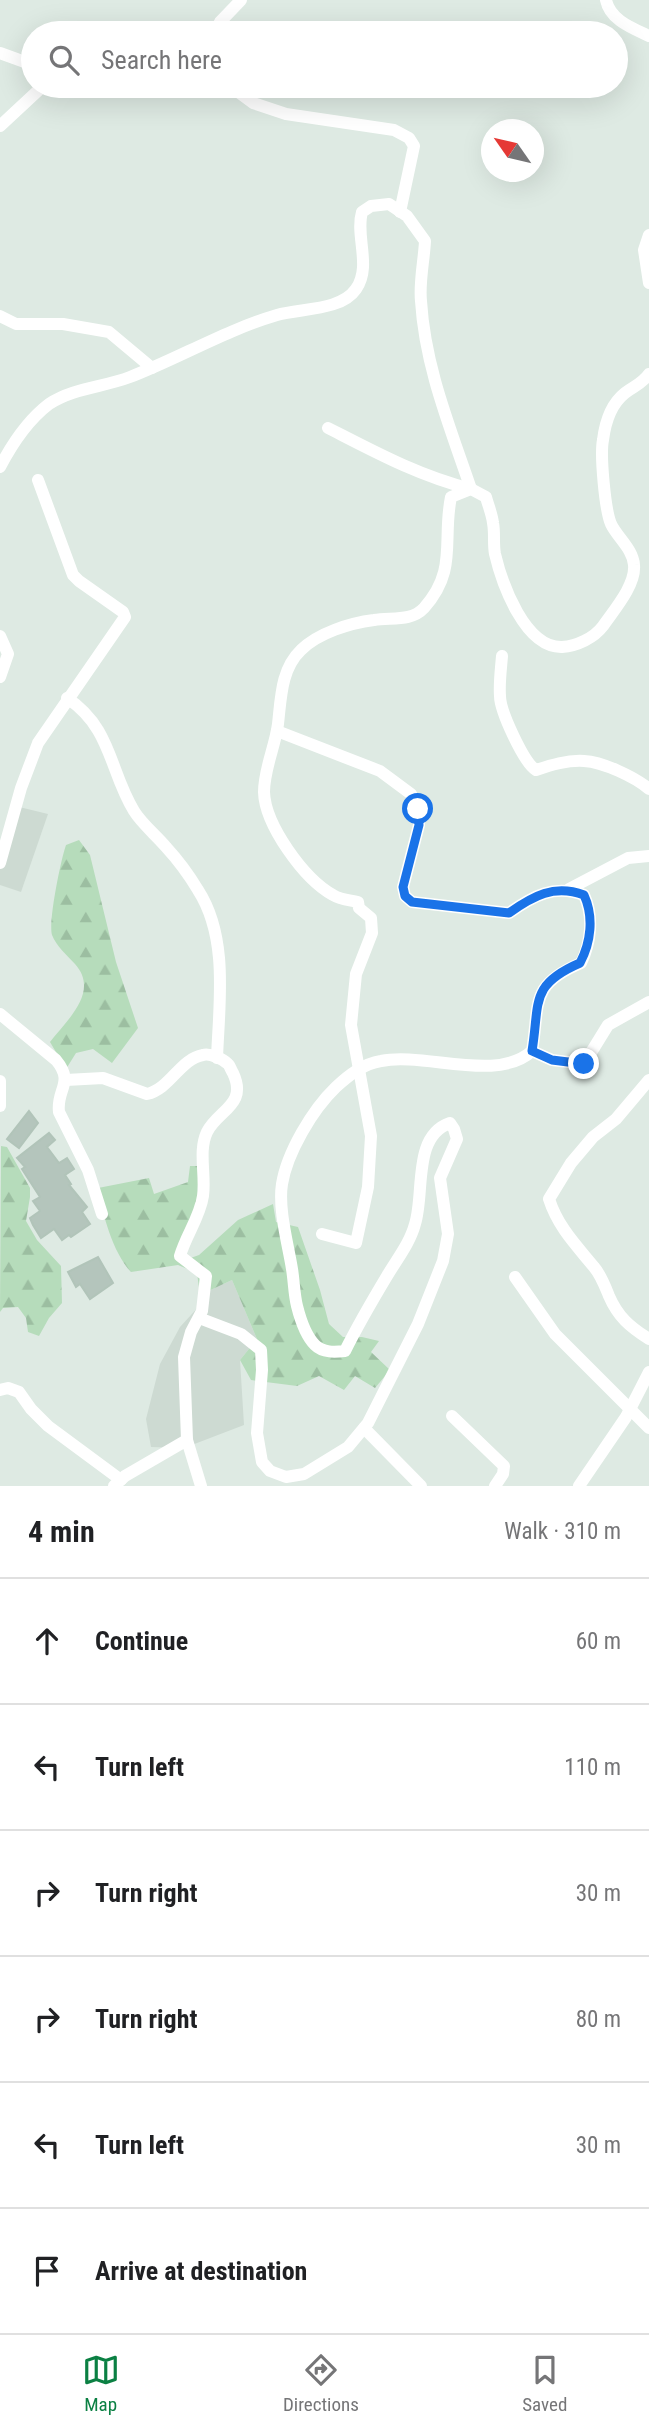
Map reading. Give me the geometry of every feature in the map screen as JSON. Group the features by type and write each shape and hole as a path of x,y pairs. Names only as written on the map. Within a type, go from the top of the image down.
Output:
{"street":[{"path":"221,21 241,0"},
{"path":"606,0 607,7 621,21"},
{"path":"628,25 649,36"},
{"path":"0,54 21,61"},
{"path":"0,126 30,98"},
{"path":"246,98 253,103 286,114 394,130 409,138 414,146 400,212"},
{"path":"0,467 23,430 50,404 79,391 126,379 278,314 348,300 358,287 363,265 363,241 358,225 362,212 371,206 389,204 418,229 425,242 420,298 432,372 444,418 471,489"},
{"path":"649,235 644,250 649,282"},
{"path":"0,316 16,324 63,324 109,332 152,368"},
{"path":"328,428 418,473 471,489 486,497 494,524 494,552 502,578 528,630 555,647 571,646 601,629 630,584 635,565 611,525 605,506 602,445 615,404 649,374"},
{"path":"0,863 2,844 38,743 125,617 123,612 73,575 37,480"},
{"path":"322,1234 356,1243 368,1187 371,1136 351,1025 356,974 372,933 371,918 359,908 358,902 341,899 326,891 293,856 272,825 264,795 265,779 277,731 285,676 293,658 312,640 374,620 407,618 424,608 443,578 447,562 451,497 471,489"},
{"path":"0,636 8,654 0,677"},
{"path":"502,656 499,698 507,723 528,766 536,770 558,763 586,761 636,778 649,789"},
{"path":"67,698 93,720 134,812 167,848 199,891 209,911 218,947 220,995 217,1058"},
{"path":"277,731 380,771 411,793 418,809 419,825 403,887 405,896 412,902 509,913 535,895 569,889 628,858 649,856"},
{"path":"199,1318 241,1334 261,1350 257,1433 262,1462 270,1471 286,1477 304,1474 348,1447 364,1428 418,1324 443,1261 448,1234 440,1178 457,1139 450,1123 439,1127 429,1140 415,1226 345,1351 331,1353 315,1345 297,1306 281,1187 289,1156 334,1088 358,1070 382,1060 406,1059 471,1065 503,1064 522,1060 532,1051 537,999 546,984 560,972 580,963 589,946 589,907 584,895 569,889"},
{"path":"532,1051 552,1060 584,1064 608,1025 649,1002"},
{"path":"0,1014 56,1060 63,1069 66,1080 58,1101 59,1112 88,1170 102,1214"},
{"path":"66,1080 103,1078 147,1094 161,1088 196,1058 210,1055 228,1064 237,1082 237,1094 208,1131 202,1155 203,1197 180,1256 206,1276 205,1301 191,1332 184,1357 187,1440 201,1486"},
{"path":"649,1080 616,1119 593,1138 570,1163 549,1199 564,1231 595,1268 618,1313 626,1324 649,1339"},
{"path":"0,1081 0,1106"},
{"path":"515,1277 555,1334 649,1428"},
{"path":"579,1486 631,1408 649,1372"},
{"path":"0,1390 8,1388 19,1392 48,1426 117,1483 187,1440"},
{"path":"452,1416 504,1466 503,1474 495,1486"},
{"path":"364,1428 421,1486"}],"shaded area":[{"path":"11,805 48,814 21,892 0,885 0,851"},
{"path":"232,1280 257,1339 240,1360 244,1425 184,1448 151,1447 146,1419 160,1364 180,1327 201,1304 200,1295"}],"green space":[{"path":"79,840 90,855 116,962 138,1028 112,1063 93,1049 76,1053 66,1069 50,1042 78,1005 84,985 82,974 59,947 51,928 58,876 66,845"},
{"path":"1,1146 7,1147 30,1188 26,1221 37,1240 61,1266 62,1303 39,1336 28,1332 26,1318 18,1307 3,1308 0,1312"},
{"path":"190,1166 199,1166 201,1199 185,1260 199,1255 238,1220 273,1204 276,1222 298,1227 329,1324 343,1337 379,1341 371,1352 390,1370 375,1388 355,1376 344,1390 319,1376 297,1386 251,1380 240,1360 257,1339 232,1280 200,1295 197,1273 178,1265 131,1272 114,1243 98,1188 149,1178 154,1194 188,1182"}],"building":[{"path":"29,1111 38,1123 19,1148 7,1139"},
{"path":"49,1133 55,1140 47,1147 59,1163 67,1158 74,1169 65,1175 71,1184 69,1185 87,1207 82,1212 90,1224 62,1240 54,1229 41,1238 33,1225 30,1218 40,1211 33,1201 40,1197 22,1169 25,1167 17,1158"},
{"path":"98,1257 113,1283 90,1299 80,1284 76,1287 68,1272"}],"route":[{"path":"418,809 419,825 403,887 405,896 412,902 509,913 535,895 569,889 584,895 589,907 589,946 580,963 560,972 546,984 537,999 532,1051 552,1060 584,1064"}]}
